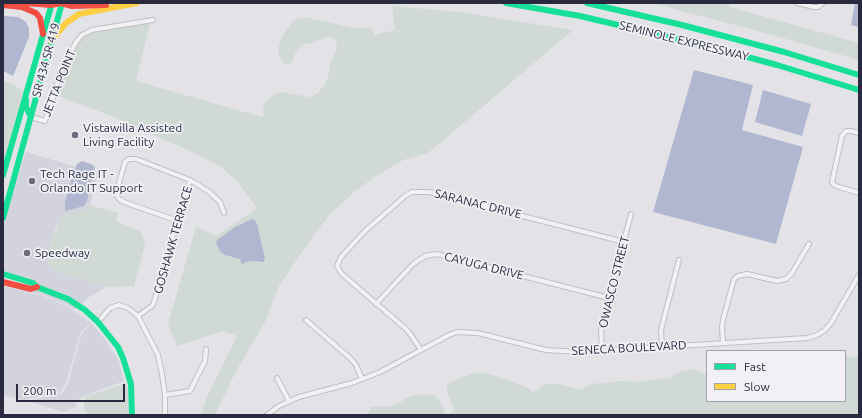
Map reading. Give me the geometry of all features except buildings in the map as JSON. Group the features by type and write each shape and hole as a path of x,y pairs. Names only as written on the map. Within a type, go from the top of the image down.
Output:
{"main road":[{"path":"26,3 61,3 68,6 122,3"},
{"name":"SR 434 SR 419","path":"23,143 61,3"},
{"path":"51,41 66,22 79,14 87,11 137,3"},
{"name":"SEMINOLE EXPRESSWAY","path":"506,3 580,16 711,47 859,90"},
{"path":"3,175 51,4"},
{"name":"SEMINOLE EXPRESSWAY","path":"590,4 682,25 770,48 859,75"},
{"path":"3,5 22,7 36,13 40,18 43,34"},
{"path":"27,88 26,108 31,117"},
{"path":"3,218 23,143 25,124 19,115"},
{"path":"3,274 32,283 38,287 68,299 85,310 98,322 118,347 123,358 131,384 132,415"},
{"path":"3,282 25,288 38,287"}],"street":[{"path":"797,3 814,7 818,7 823,3"},
{"name":"JETTA POINT","path":"31,117 45,121 60,74 76,42 82,35 92,30 153,20"},
{"path":"859,133 846,131 842,136 832,182 838,187 859,193"},
{"path":"178,221 119,199 117,196 117,190 125,162 129,159 136,159 190,180 208,190 220,202 224,213"},
{"name":"GOSHAWK TERRACE","path":"138,316 153,305 190,180"},
{"name":"SARANAC DRIVE","path":"421,350 406,329 342,274 337,266 345,251 365,231 405,196 412,192 429,192 624,242"},
{"name":"OWASCO STREET","path":"602,351 601,328 631,214"},
{"path":"722,343 723,320 734,279 738,276 747,274 777,281 786,279 792,273 809,244"},
{"name":"CAYUGA DRIVE","path":"376,304 413,264 425,256 437,254 609,298"},
{"path":"662,347 662,325 679,260"},
{"name":"SENECA BOULEVARD","path":"267,415 288,401 362,379 380,372 457,332 478,333 546,350 579,352 807,338 817,335 825,330 831,323 859,275"},
{"path":"98,322 110,308 119,305 128,308 138,316 158,355 165,394 165,415"},
{"path":"306,320 350,358 356,365 362,379"},
{"path":"165,394 190,391 205,361 206,349"},
{"path":"277,378 288,401"}],"shaded area":[{"path":"652,3 730,3 729,7 859,43 859,60 765,33"},
{"path":"392,6 459,12 573,30 428,153 403,160 379,174 355,191 329,215 279,286 265,322 235,373 215,415 201,415 206,399 237,336 223,331 177,346 168,324 196,227 216,236 257,208 237,181 221,167 203,157 114,117 56,95 75,48 83,37 93,31 150,22 136,81 262,117 265,115 263,113 264,103 280,92 309,97 317,94 326,83 331,62 337,49 336,41 330,36 311,43 303,44 296,51 292,63 285,64 279,57 278,49 281,39 292,22 299,18 309,18 354,28 371,28 375,35 395,30","holes":["243,222 259,231 265,258 259,262 252,261 241,263 240,259 220,252 216,243 217,240"]},
{"path":"3,80 23,90 3,166"},
{"path":"26,152 76,167 66,194 65,210 84,206 94,172 98,173 90,205 86,211 71,215 66,214 56,227 50,247 48,262 69,276 108,286 89,297 80,305 3,272 3,229 14,187"},
{"path":"89,205 118,213 116,221 141,232 145,244 134,286 110,287 94,283 57,272 48,262 50,247 61,218 66,214 71,215 86,211"},
{"path":"3,285 37,289 52,294 77,307 74,310 71,307 43,295"},
{"path":"3,286 43,296 70,308 89,324 80,334 66,383 61,392 24,400 3,395"},
{"path":"77,312 90,322 105,339 119,361 124,381 75,401 77,407 69,409 65,412 27,401 63,393 68,383 81,335 90,325"},
{"path":"846,356 859,358 859,415 448,415 455,409 447,393 447,385 455,380 475,373 484,373 496,376 528,388 533,392 545,384 557,384 583,390 585,387 592,384 621,381 636,382 670,378 681,371 694,369 706,375 706,402 846,402"},
{"path":"126,383 129,415 87,415 84,404 85,397"},
{"path":"422,394 433,395 439,399 446,415 368,414 371,407 393,406 409,397"}],"water":[{"path":"855,3 859,4 859,27 851,25"},
{"path":"3,16 18,17 26,22 29,28 29,37 13,76 3,71"},
{"path":"694,70 753,85 742,130 803,147 776,244 653,212"},
{"path":"763,90 811,104 802,136 755,122"},
{"path":"82,161 95,167 87,201 84,206 65,211 65,202 69,186 77,164"},
{"path":"254,219 257,224 265,258 264,262 252,261 243,264 241,263 240,259 220,252 216,243 217,240 235,227"}],"traffic: fast":[{"path":"3,175 52,3"},
{"path":"3,218 62,3"},
{"path":"506,3 580,16 711,47 859,90"},
{"path":"587,3 682,25 784,52 859,75"},
{"path":"26,100 26,107 31,117"},
{"path":"3,274 33,283 37,287 68,299 85,310 98,322 118,347 123,358 131,384 132,415"}],"traffic: slow":[{"path":"51,41 66,23 79,14 137,3"}],"traffic: jam":[{"path":"26,3 51,5 61,3 72,6 106,5"},
{"path":"3,5 22,7 36,13 40,18 43,34"},
{"path":"3,282 31,289 37,287"}],"place":[{"name":"Vistawilla Assisted Living Facility","path":"75,135"},
{"name":"Tech Rage IT - Orlando IT Support","path":"32,181"},
{"name":"Speedway","path":"27,253"}]}
